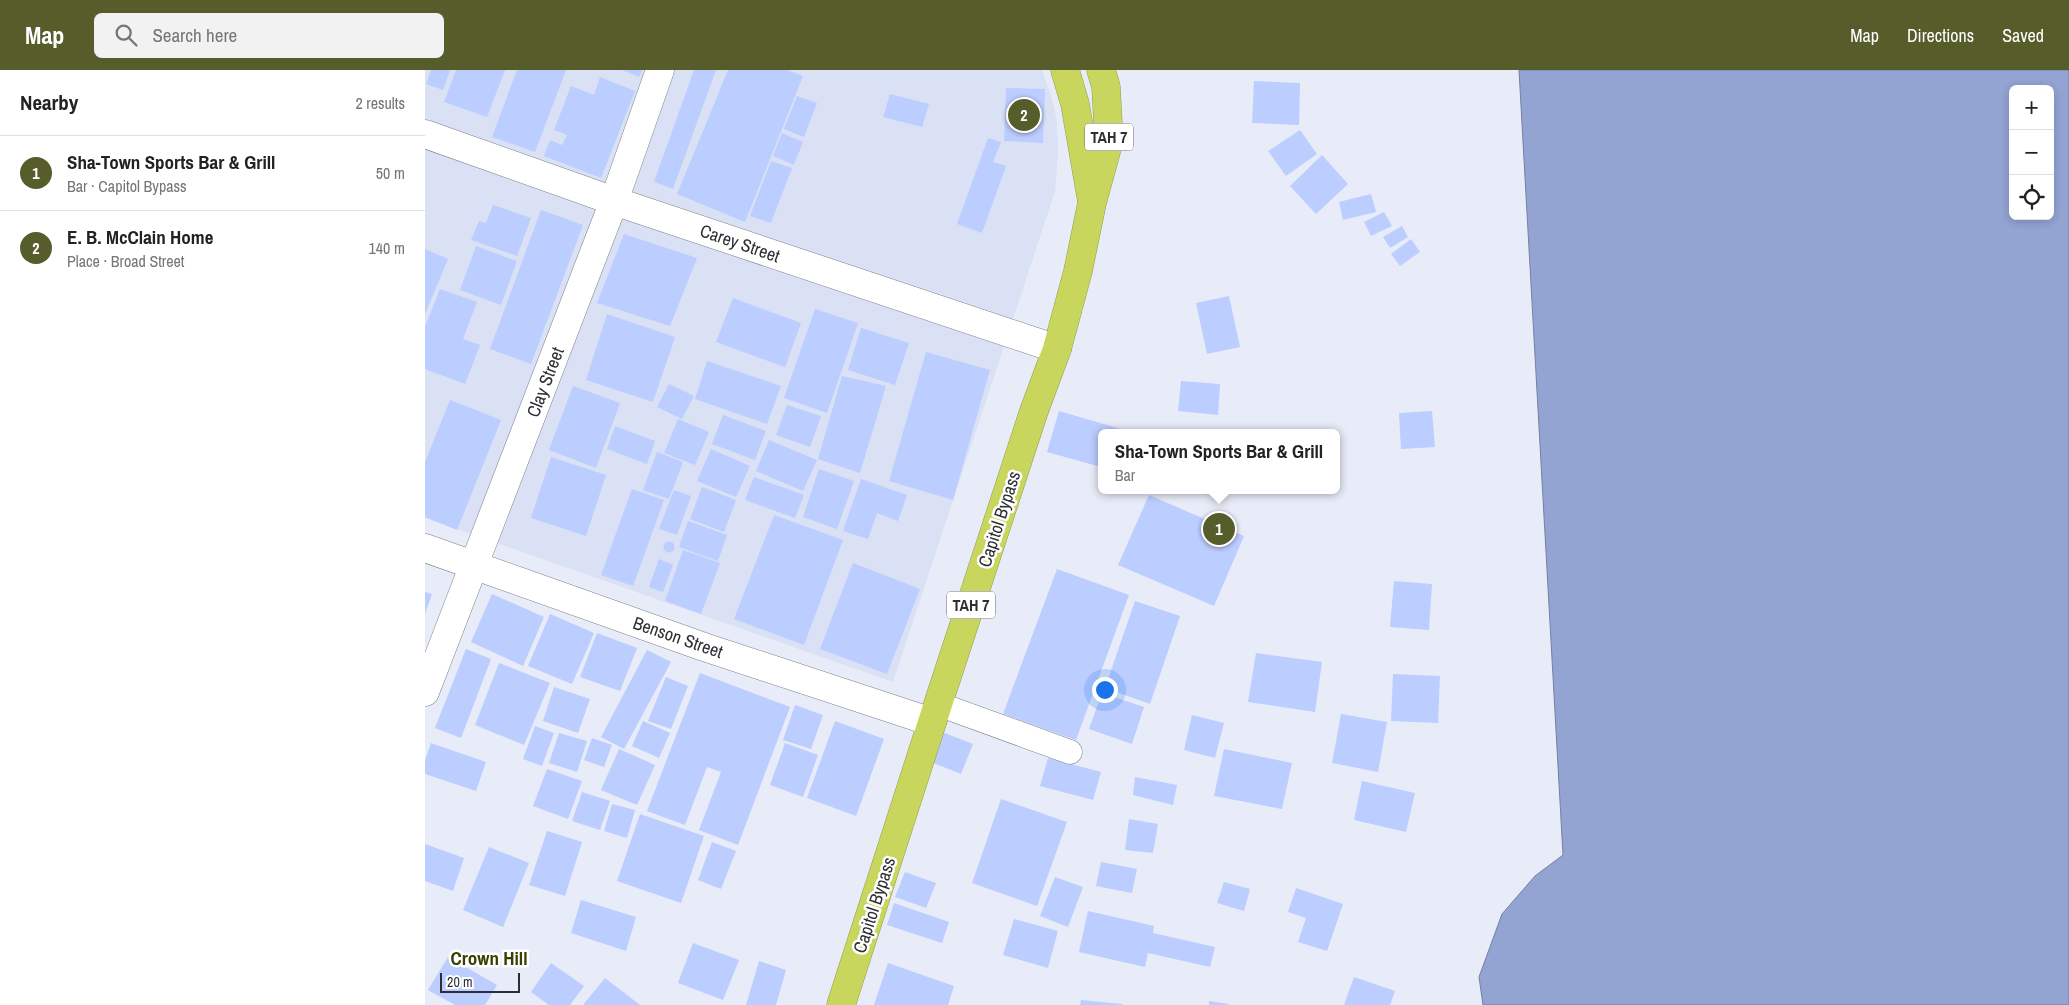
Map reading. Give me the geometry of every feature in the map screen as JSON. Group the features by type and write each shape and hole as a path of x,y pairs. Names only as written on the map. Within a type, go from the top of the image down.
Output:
{"highway":[{"name":"TAH 7","path":"1065,70 1075,104 1092,203"},
{"name":"TAH 7","path":"1092,203 1109,141 1106,87 1101,70"},
{"name":"Capitol Bypass","path":"841,1005 1034,411 1057,349 1078,271 1092,203"}],"street":[{"name":"Clay Street","path":"425,692 614,201 660,70"},
{"name":"Carey Street","path":"425,134 614,201 1057,349"},
{"name":"Benson Street","path":"425,548 704,647 935,713"},
{"path":"935,713 1070,752"}],"shaded area":[{"path":"425,70 1042,70 1051,95 1057,121 1058,153 1055,192 893,682 425,518"}],"water":[{"path":"1519,70 2069,70 2069,1005 1483,1005 1479,977 1502,914 1535,876 1563,855"}],"building":[{"path":"431,70 450,70 443,90 426,84"},
{"path":"456,70 505,70 487,117 444,102"},
{"path":"517,70 566,70 535,152 492,137"},
{"path":"622,70 642,70 639,77"},
{"path":"694,70 716,70 673,189 654,182"},
{"path":"728,70 787,70 803,76 745,222 677,194"},
{"path":"600,77 635,91 601,178 544,156 550,140 562,145 567,135 554,130 571,86 594,95"},
{"path":"1254,81 1300,83 1299,125 1252,123"},
{"path":"1006,88 1045,89 1043,143 1004,141"},
{"path":"890,94 929,104 922,127 883,117"},
{"path":"797,96 817,103 804,137 784,129"},
{"path":"1300,130 1317,154 1286,176 1268,151"},
{"path":"782,133 803,142 794,165 773,156"},
{"path":"988,138 1001,142 993,162 1006,166 982,233 957,224"},
{"path":"1322,155 1348,184 1316,214 1290,186"},
{"path":"771,161 792,168 771,223 750,216"},
{"path":"1371,194 1376,212 1343,220 1339,202"},
{"path":"493,205 531,218 517,256 471,240 479,221 486,223"},
{"path":"541,210 583,225 531,364 490,349"},
{"path":"1384,212 1392,226 1371,236 1364,222"},
{"path":"1402,226 1408,237 1390,248 1383,237"},
{"path":"624,234 697,258 670,326 597,303"},
{"path":"1411,239 1420,252 1400,266 1391,254"},
{"path":"476,246 517,261 501,305 460,290"},
{"path":"425,249 448,259 425,314"},
{"path":"440,289 477,302 463,339 480,345 465,384 425,369 425,327"},
{"path":"1229,296 1240,347 1207,354 1196,303"},
{"path":"733,298 801,323 785,367 716,342"},
{"path":"815,309 858,323 827,413 784,398"},
{"path":"607,314 675,337 653,402 586,380"},
{"path":"861,328 909,343 895,385 848,370"},
{"path":"926,352 990,370 953,500 889,481"},
{"path":"707,361 781,386 767,424 695,399"},
{"path":"842,376 886,386 860,473 818,459"},
{"path":"1181,381 1220,384 1218,415 1178,411"},
{"path":"669,384 694,396 682,419 657,407"},
{"path":"573,386 620,403 596,468 549,450"},
{"path":"450,400 501,420 457,530 425,517 425,462"},
{"path":"787,405 821,416 810,447 776,435"},
{"path":"1059,411 1121,429 1098,429 1098,466 1047,452"},
{"path":"1432,411 1435,447 1401,449 1399,413"},
{"path":"723,415 766,431 755,460 712,444"},
{"path":"678,419 709,432 695,465 664,453"},
{"path":"615,426 655,441 647,464 607,449"},
{"path":"769,440 817,460 803,491 756,471"},
{"path":"711,449 750,466 736,497 697,481"},
{"path":"657,452 683,462 669,499 643,490"},
{"path":"551,457 606,475 586,536 531,518"},
{"path":"819,469 854,481 837,529 803,517"},
{"path":"754,477 804,495 795,518 745,500"},
{"path":"861,479 907,495 898,521 877,513 868,539 843,531"},
{"path":"702,487 736,500 724,532 690,519"},
{"path":"632,489 664,500 633,586 601,575"},
{"path":"674,490 691,496 677,535 659,529"},
{"path":"1149,495 1244,536 1214,606 1118,565"},
{"path":"774,515 843,540 804,645 734,619"},
{"path":"688,521 727,535 718,561 679,547"},
{"path":"669,541 675,547 669,553 663,547"},
{"path":"683,550 720,563 701,614 665,601"},
{"path":"659,559 673,565 663,592 649,587"},
{"path":"853,563 920,589 887,674 820,649"},
{"path":"1057,569 1129,595 1076,740 1003,714"},
{"path":"1394,581 1432,584 1429,630 1390,627"},
{"path":"425,592 432,594 425,614"},
{"path":"492,594 544,617 523,666 471,642"},
{"path":"1135,601 1180,616 1150,704 1105,688"},
{"path":"550,614 594,633 572,684 528,666"},
{"path":"597,633 637,648 620,691 580,677"},
{"path":"466,649 491,659 461,738 435,728"},
{"path":"647,650 671,662 624,749 601,737"},
{"path":"1256,653 1322,662 1315,712 1248,702"},
{"path":"499,663 550,683 524,745 475,725"},
{"path":"700,673 790,707 738,845 699,830 721,772 707,767 685,825 647,811"},
{"path":"1393,674 1440,676 1438,723 1391,721"},
{"path":"666,677 688,686 671,729 648,721"},
{"path":"554,687 590,699 578,733 543,721"},
{"path":"1102,693 1144,707 1132,744 1089,729"},
{"path":"795,705 823,715 811,749 783,740"},
{"path":"1341,714 1387,722 1378,772 1332,763"},
{"path":"1192,715 1224,723 1215,758 1184,750"},
{"path":"643,721 670,733 659,758 632,746"},
{"path":"835,721 884,739 856,816 807,798"},
{"path":"535,726 554,733 542,766 523,759"},
{"path":"942,732 973,744 961,774 931,762"},
{"path":"559,733 587,741 577,772 549,763"},
{"path":"592,738 612,745 604,767 584,760"},
{"path":"431,743 486,762 476,791 425,774 425,760"},
{"path":"785,743 818,755 803,797 770,785"},
{"path":"619,749 655,765 637,805 601,790"},
{"path":"1224,749 1292,763 1282,809 1214,796"},
{"path":"1048,758 1101,772 1093,800 1040,786"},
{"path":"547,769 582,781 568,819 533,806"},
{"path":"1135,777 1177,785 1173,805 1133,795"},
{"path":"1362,781 1415,793 1406,832 1354,820"},
{"path":"582,792 610,801 600,830 572,821"},
{"path":"1001,799 1067,822 1037,906 972,883"},
{"path":"612,804 635,810 627,838 604,831"},
{"path":"640,814 704,836 681,903 617,881"},
{"path":"1129,819 1158,824 1153,853 1125,850"},
{"path":"547,831 582,842 565,896 529,885"},
{"path":"712,842 736,851 721,889 698,880"},
{"path":"425,844 464,858 453,891 425,881"},
{"path":"489,847 529,863 503,927 463,910"},
{"path":"1101,862 1137,869 1132,893 1096,886"},
{"path":"905,872 936,883 926,908 895,897"},
{"path":"1055,877 1083,887 1068,927 1040,916"},
{"path":"1224,882 1250,889 1244,911 1217,903"},
{"path":"1296,888 1343,904 1327,951 1298,942 1306,918 1288,912"},
{"path":"581,900 636,917 626,951 571,933"},
{"path":"894,903 949,922 942,943 887,925"},
{"path":"1088,911 1154,926 1153,933 1215,947 1210,967 1148,953 1145,967 1079,952"},
{"path":"1014,919 1058,931 1048,968 1003,955"},
{"path":"693,943 739,960 723,1000 678,983"},
{"path":"448,957 497,985 485,1005 455,1005 428,990"},
{"path":"759,961 786,970 776,1005 746,1005"},
{"path":"551,963 584,986 570,1005 549,1005 531,992"},
{"path":"888,963 954,986 948,1005 874,1005"},
{"path":"1354,977 1395,991 1390,1005 1344,1005"},
{"path":"605,978 640,1005 583,1005"},
{"path":"1081,1000 1122,1004 1122,1005 1080,1005"},
{"path":"1209,1001 1229,1004 1229,1005 1209,1005"}],"place":[{"name":"E. B. McClain Home","path":"1024,115"},
{"name":"Sha-Town Sports Bar & Grill","path":"1219,529"}],"district":[{"name":"Crown Hill","path":"489,958"}]}
